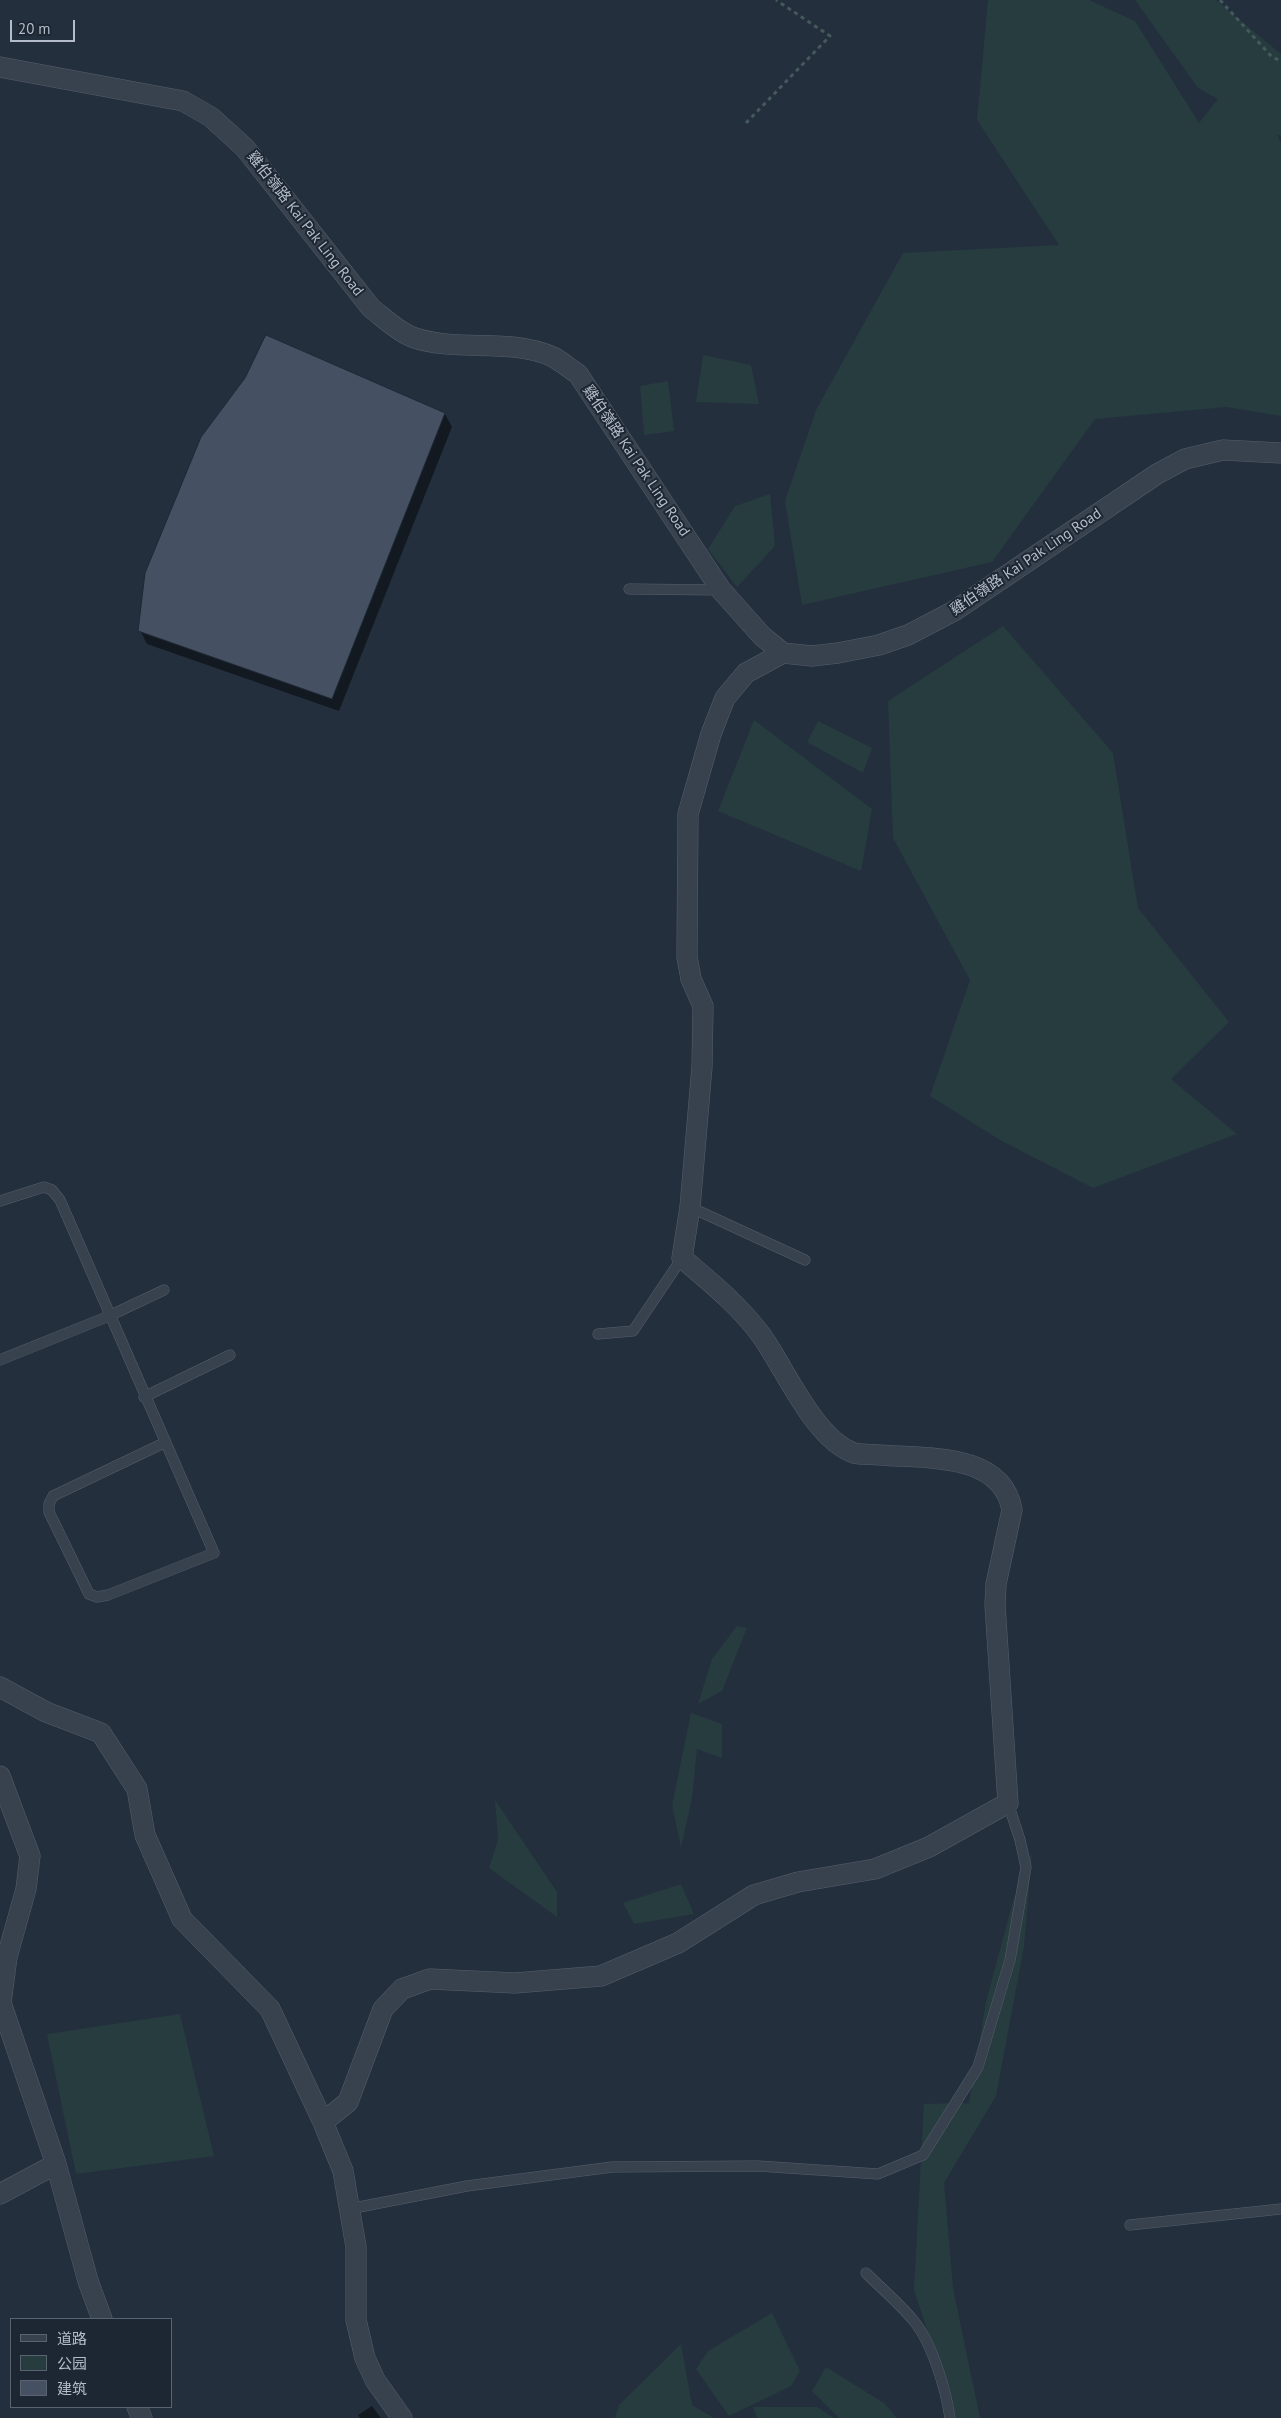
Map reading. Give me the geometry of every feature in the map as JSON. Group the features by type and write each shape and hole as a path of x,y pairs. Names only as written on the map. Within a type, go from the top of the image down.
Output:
{"street":[{"name":"雞伯嶺路 Kai Pak Ling Road","path":"0,67 183,101 211,117 246,148 371,308 390,324 412,337 441,342 525,348 553,357 578,374 722,590 762,636 783,653 812,656 838,654 880,645 908,635 954,610 1157,474 1185,459 1223,450 1281,453"},
{"path":"323,2122 348,2102 383,2009 402,1989 430,1979 516,1983 601,1976 678,1944 754,1895 798,1882 875,1869 929,1847 1008,1803 995,1605 996,1584 1012,1510 1003,1484 990,1473 962,1462 854,1453 835,1441 805,1406 761,1335 729,1298 682,1258 690,1207 702,1076 703,1006 691,979 687,957 688,814 711,734 725,698 746,673 783,653"},
{"path":"0,1687 46,1712 101,1733 137,1789 145,1835 182,1919 270,2009 323,2122 342,2171 356,2247 356,2320 365,2358 375,2380 402,2418"},
{"path":"0,1776 30,1856 26,1889 7,1957 0,2003 56,2164 88,2281 102,2318"},
{"path":"0,2194 56,2164"}],"lane":[{"path":"629,589 722,590"},
{"path":"0,1201 44,1186 52,1190 60,1200 164,1443 214,1553 108,1595 97,1597 90,1594 49,1512 49,1504 53,1496 164,1443"},
{"path":"690,1207 804,1260"},
{"path":"598,1334 633,1331 682,1258"},
{"path":"0,1360 110,1316 164,1290"},
{"path":"144,1397 230,1355"},
{"path":"349,2209 467,2186 612,2167 758,2166 878,2174 923,2155 978,2067 1010,1960 1026,1867 1020,1840 1008,1803"},
{"path":"1130,2224 1281,2209"},
{"path":"866,2273 914,2321 931,2352 948,2400 950,2418"}],"path":[{"path":"746,123 830,36 776,0"},
{"path":"1220,0 1272,57 1281,61"}],"green space":[{"path":"988,0 1089,0 1135,21 1199,123 1218,99 1198,88 1135,0 1216,0 1281,54 1281,136 1277,134 1281,143 1281,416 1226,407 1095,419 992,562 802,605 785,501 816,410 903,253 1059,245 977,120"},
{"path":"703,355 751,365 759,404 696,402"},
{"path":"668,381 674,431 644,435 640,386"},
{"path":"770,494 775,546 737,587 708,549 735,506"},
{"path":"1003,626 1113,753 1138,908 1229,1022 1171,1079 1237,1134 1093,1188 1000,1140 930,1096 970,980 893,838 888,701"},
{"path":"754,720 872,809 861,871 718,811"},
{"path":"818,721 872,748 863,773 807,742"},
{"path":"737,1626 747,1628 722,1691 698,1704 712,1659"},
{"path":"691,1713 722,1724 722,1758 697,1749 692,1798 681,1848 672,1805"},
{"path":"495,1800 557,1892 557,1917 489,1868 498,1840"},
{"path":"1032,1853 1024,1946 996,2096 944,2183 953,2288 980,2418 956,2418 914,2290 924,2104 969,2103 986,2002 1013,1901"},
{"path":"681,1884 694,1914 634,1924 623,1903"},
{"path":"180,2014 214,2156 76,2174 47,2034"},
{"path":"772,2313 800,2371 791,2386 729,2416 696,2369 708,2351"},
{"path":"681,2344 692,2405 714,2418 615,2418 619,2405"},
{"path":"826,2367 884,2403 897,2418 839,2418 812,2391"},
{"path":"753,2407 817,2407 834,2418 757,2418"}],"building":[{"path":"266,335 445,413 332,699 138,631 145,573 201,437 245,378"}]}
